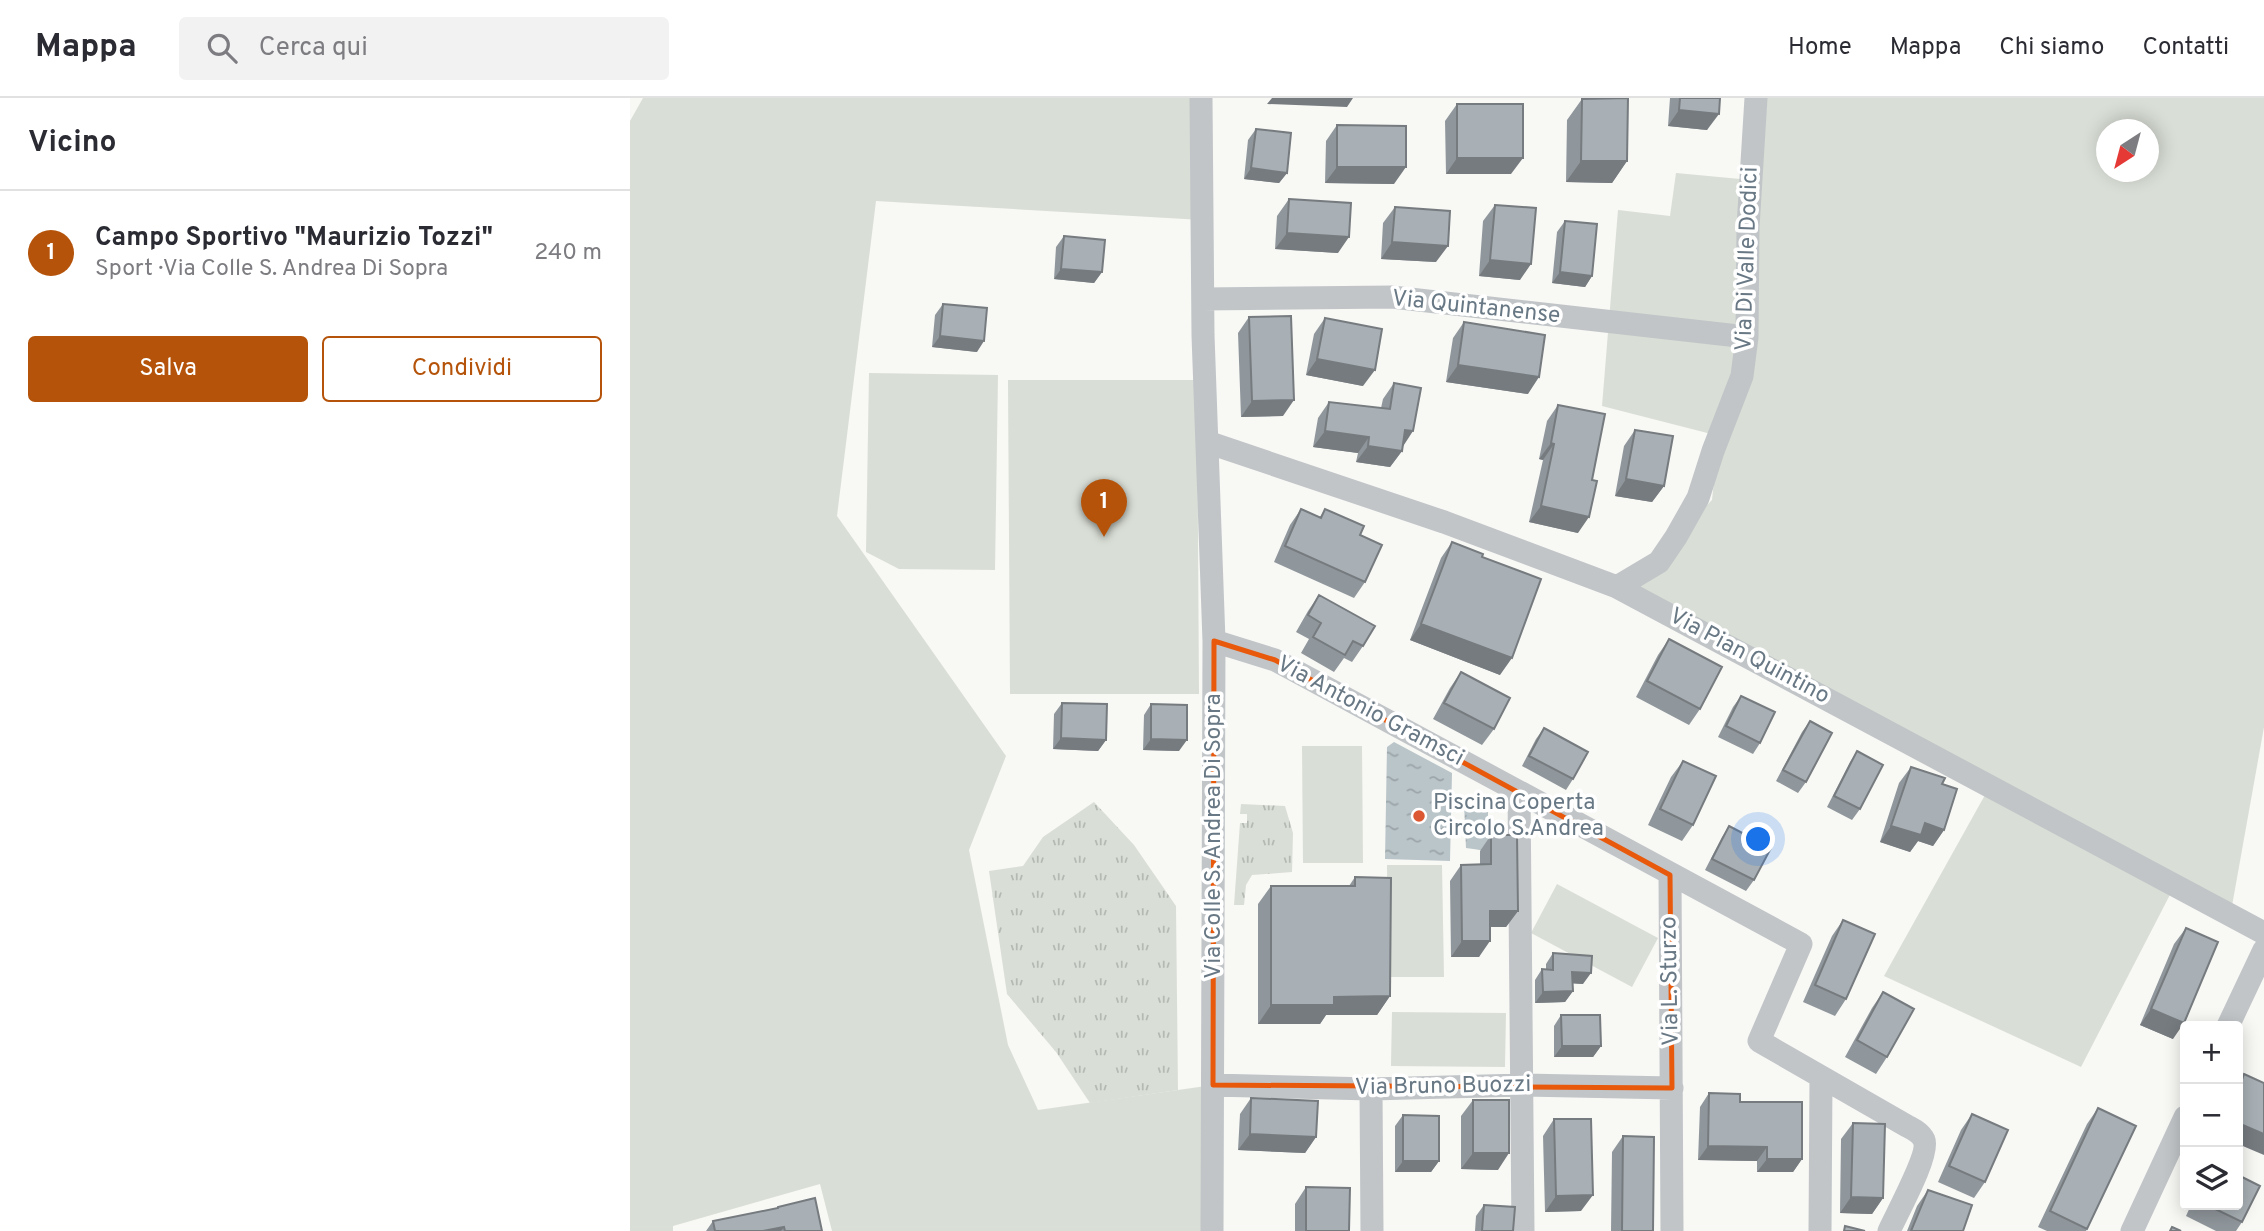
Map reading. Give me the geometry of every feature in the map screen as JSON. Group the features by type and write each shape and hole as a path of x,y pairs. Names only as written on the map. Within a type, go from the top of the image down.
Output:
{"street":[{"name":"Via Colle S. Andrea Di Sopra","path":"1201,98 1203,299 1214,641 1212,1231"},
{"name":"Via Di Valle Dodici","path":"1617,587 1658,562 1676,537 1698,498 1742,376 1748,337 1748,227 1756,98"},
{"name":"Via Quintanense","path":"1203,299 1392,297 1748,337"},
{"name":"Via Pian Quintino","path":"1207,442 1444,522 1617,587 2264,933"},
{"name":"Via Antonio Gramsci","path":"1214,641 1275,660 1801,944 1759,1041 1907,1126 1923,1139 1922,1158 1889,1231"},
{"path":"1519,793 1523,1231"},
{"name":"Via L. Sturzo","path":"1670,875 1672,1231"},
{"path":"2230,1021 2264,950"},
{"path":"1820,1231 1821,1078"},
{"name":"Via Bruno Buozzi","path":"1213,1084 1371,1089 1522,1085 1672,1088"},
{"path":"1371,1089 1372,1231"},
{"path":"2132,1231 2180,1128"}],"highlighted area":[{"path":"1214,641 1275,660 1670,875 1672,1088 1213,1085"}],"green space":[{"path":"643,98 1201,98 1202,220 876,201 837,516 1006,756 969,850 1008,1045 1038,1110 1213,1085 1212,1231 832,1231 820,1184 673,1226 673,1231 630,1231 630,121"},
{"path":"1756,98 2264,98 2264,727 2230,917 2175,885 2081,1067 1884,976 1990,786 1617,587 1676,537 1712,500 1719,436 1602,406 1618,210 1670,216 1676,173 1751,180"},
{"path":"869,373 998,375 995,570 899,569 866,552"},
{"path":"1008,380 1197,380 1199,694 1010,694"},
{"path":"1302,746 1362,746 1363,863 1303,863"},
{"path":"1094,802 1134,845 1176,906 1178,1090 1090,1103 1056,1052 1007,994 989,871 1023,866 1043,837"},
{"path":"1241,804 1285,806 1293,833 1292,872 1252,875 1246,885 1244,905 1234,905 1240,823 1247,823 1247,814 1240,814"},
{"path":"1387,865 1442,865 1444,977 1388,977"},
{"path":"1557,884 1658,938 1632,987 1531,933"},
{"path":"1392,1012 1506,1013 1505,1067 1391,1066"}],"water":[{"name":"Piscina Coperta Circolo S.Andrea","path":"1394,742 1452,773 1450,861 1385,859 1387,747"},
{"path":"1464,803 1488,804 1488,851 1466,848"}],"building":[{"path":"1628,98 1627,161 1581,161 1582,99"},
{"path":"1680,98 1720,98 1719,114 1679,110"},
{"path":"1457,104 1523,104 1523,158 1457,158"},
{"path":"1337,125 1406,126 1406,167 1337,167"},
{"path":"1256,129 1291,133 1287,173 1251,168"},
{"path":"1289,199 1351,203 1349,237 1287,233"},
{"path":"1495,205 1536,208 1531,264 1490,260"},
{"path":"1395,207 1450,211 1448,246 1392,242"},
{"path":"1565,221 1597,224 1592,276 1560,272"},
{"path":"1064,236 1105,240 1102,272 1061,269"},
{"path":"943,304 987,308 984,341 940,336"},
{"path":"1291,316 1294,400 1252,401 1249,317"},
{"path":"1325,318 1382,329 1375,370 1317,359"},
{"path":"1464,322 1545,335 1539,377 1458,365"},
{"path":"1394,383 1421,388 1413,431 1405,430 1402,451 1368,446 1369,437 1325,431 1329,402 1390,409"},
{"path":"1558,405 1605,414 1592,480 1597,481 1589,517 1541,506 1554,444 1551,443"},
{"path":"1635,430 1673,436 1664,486 1626,479"},
{"path":"1301,509 1321,518 1325,509 1364,526 1360,535 1382,545 1365,582 1285,546"},
{"path":"1452,542 1483,554 1482,557 1541,579 1512,658 1421,624"},
{"path":"1319,595 1375,626 1363,646 1353,641 1345,655 1313,637 1321,623 1308,615"},
{"path":"1669,639 1722,667 1700,709 1647,681"},
{"path":"1461,672 1510,698 1494,729 1444,703"},
{"path":"1741,696 1775,712 1760,743 1726,726"},
{"path":"1062,703 1107,704 1106,740 1061,738"},
{"path":"1151,704 1187,705 1187,740 1151,739"},
{"path":"1810,721 1832,733 1806,782 1783,770"},
{"path":"1544,728 1588,752 1573,779 1529,756"},
{"path":"1857,751 1883,765 1860,809 1834,796"},
{"path":"1683,761 1716,776 1693,825 1660,809"},
{"path":"1911,767 1945,778 1942,784 1957,789 1944,830 1925,823 1921,835 1891,826"},
{"path":"1729,826 1771,848 1754,880 1712,859"},
{"path":"1491,835 1517,835 1518,911 1490,911 1490,941 1462,941 1461,865 1491,864"},
{"path":"1355,877 1391,878 1390,996 1334,997 1334,1005 1271,1005 1271,886 1355,886"},
{"path":"1843,920 1875,934 1846,999 1815,985"},
{"path":"2186,928 2218,942 2185,1021 2151,1009"},
{"path":"1553,953 1592,956 1591,973 1572,972 1573,991 1543,992 1542,969 1553,970"},
{"path":"1883,992 1914,1009 1887,1057 1857,1040"},
{"path":"1561,1015 1600,1015 1601,1046 1562,1046"},
{"path":"2244,1074 2264,1083 2264,1134 2243,1125"},
{"path":"1709,1093 1740,1094 1740,1102 1802,1102 1802,1159 1767,1159 1767,1147 1708,1146"},
{"path":"1251,1098 1318,1101 1316,1137 1250,1134"},
{"path":"1473,1100 1509,1100 1509,1153 1473,1153"},
{"path":"2098,1108 2136,1126 2087,1229 2050,1211"},
{"path":"1972,1114 2008,1130 1985,1182 1949,1166"},
{"path":"1403,1115 1439,1116 1439,1161 1403,1161"},
{"path":"1554,1119 1591,1119 1593,1195 1556,1196"},
{"path":"1853,1123 1885,1124 1883,1198 1851,1197"},
{"path":"1623,1136 1654,1137 1653,1231 1622,1231"},
{"path":"2243,1178 2260,1186 2242,1222 2217,1210 2243,1210"},
{"path":"1306,1187 1350,1188 1349,1231 1306,1231"},
{"path":"1928,1190 1972,1205 1963,1231 1911,1231"},
{"path":"815,1198 822,1231 785,1231 784,1227 763,1231 715,1231 713,1221"},
{"path":"1484,1205 1515,1207 1513,1231 1482,1231"},
{"path":"1845,1226 1865,1231 1844,1231"}],"place":[{"name":"Campo Sportivo \"Maurizio Tozzi\"","path":"1104,537"},
{"name":"Piscina Coperta Circolo S.Andrea","path":"1419,816"}]}
